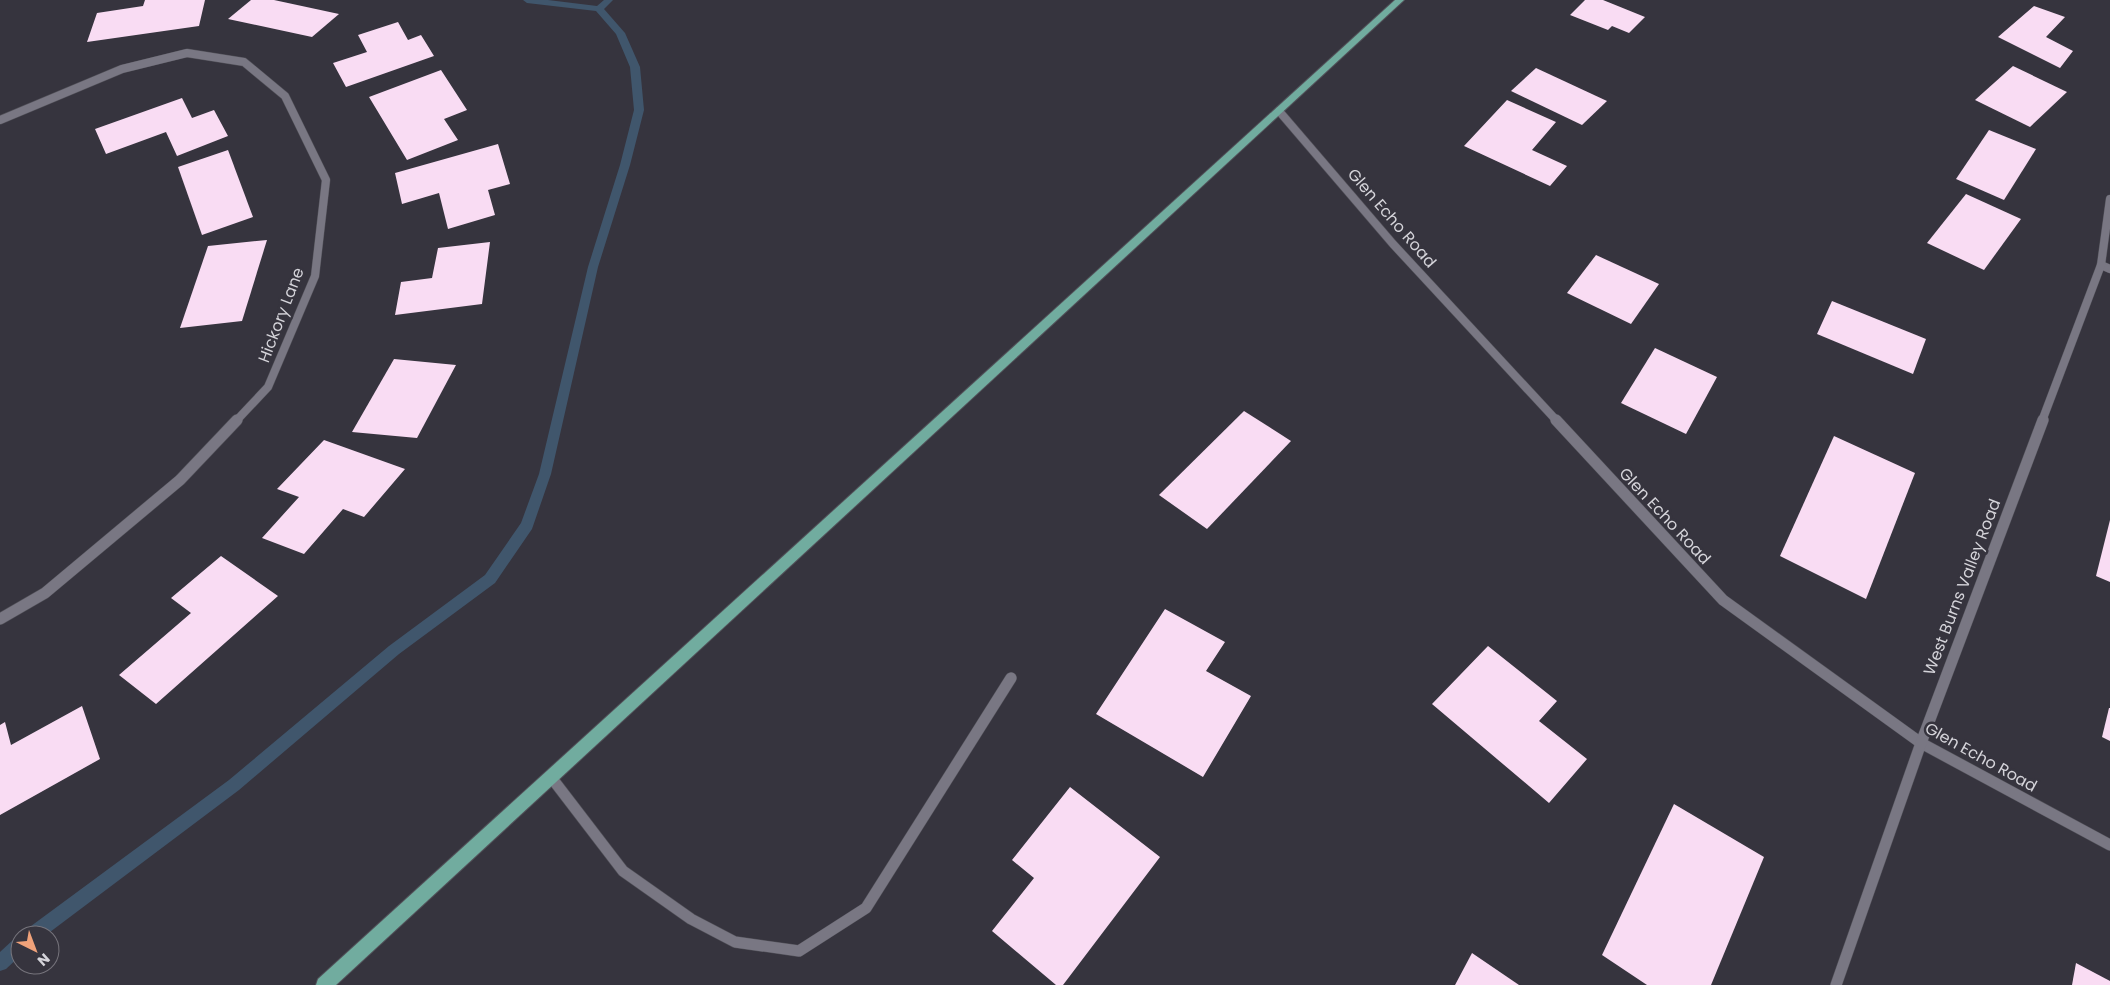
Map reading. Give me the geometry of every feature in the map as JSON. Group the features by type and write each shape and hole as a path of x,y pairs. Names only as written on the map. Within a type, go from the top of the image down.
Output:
{"main road":[{"path":"324,985 1400,0"}],"street":[{"name":"Hickory Lane","path":"0,120 122,69 187,53 244,62 285,96 326,180 315,276 268,387 180,480 45,593 0,619"},
{"name":"Glen Echo Road","path":"1279,111 1393,244 1723,600 1921,743 2110,845"},
{"name":"West Burns Valley Road","path":"1836,985 1921,743 2105,267 2110,199"},
{"path":"551,777 623,871 691,919 736,942 799,951 866,908 1011,678"}],"building":[{"path":"145,0 205,0 199,26 87,42 97,13 143,6"},
{"path":"251,0 274,0 339,14 312,37 228,19"},
{"path":"1585,0 1603,0 1645,17 1629,33 1612,26 1608,30 1570,15"},
{"path":"2034,6 2065,17 2046,37 2073,51 2060,68 1998,37"},
{"path":"398,22 408,40 421,35 434,56 346,87 333,63 367,52 358,35"},
{"path":"2013,66 2067,92 2030,127 1975,100"},
{"path":"1536,68 1607,101 1582,125 1511,91"},
{"path":"441,70 467,110 444,119 458,140 407,160 369,97"},
{"path":"182,98 192,118 214,110 228,136 177,156 166,132 106,154 95,129"},
{"path":"1507,100 1556,122 1532,150 1567,166 1550,186 1464,146"},
{"path":"1989,130 2036,149 2004,200 1956,179"},
{"path":"498,144 510,184 488,190 495,215 448,229 439,193 402,204 395,173"},
{"path":"228,150 253,217 202,235 178,167"},
{"path":"1966,194 2021,219 1984,270 1927,243"},
{"path":"267,240 242,321 180,328 208,246"},
{"path":"490,242 482,304 395,315 401,282 432,278 438,248"},
{"path":"1596,255 1659,284 1631,324 1567,293"},
{"path":"1832,301 1926,339 1913,374 1817,334"},
{"path":"1655,348 1717,377 1686,434 1621,403"},
{"path":"394,359 456,365 417,438 352,432"},
{"path":"1244,411 1291,441 1207,529 1159,495"},
{"path":"1834,436 1915,473 1866,599 1780,556"},
{"path":"324,440 405,469 364,517 343,509 304,554 262,538 299,497 277,489"},
{"path":"2110,520 2110,582 2096,576"},
{"path":"221,556 278,596 156,704 119,675 191,613 171,598"},
{"path":"1165,609 1225,642 1206,671 1251,696 1203,777 1096,714"},
{"path":"1488,646 1557,701 1539,721 1587,759 1549,803 1432,704"},
{"path":"82,706 100,759 0,815 0,725 5,722 11,745"},
{"path":"2110,708 2110,741 2102,737"},
{"path":"1070,787 1160,857 1063,985 1056,985 992,931 1034,878 1012,860"},
{"path":"1674,804 1764,857 1711,985 1647,985 1602,955"},
{"path":"1472,953 1519,985 1455,985"},
{"path":"2076,963 2110,981 2110,985 2072,985"}],"waterway":[{"path":"527,0 599,9"},
{"path":"599,9 609,0"},
{"path":"46,925 234,785 394,650 490,579 527,525 545,474 593,267 625,165 639,110 635,67 620,33 599,9"},
{"path":"0,963 10,954"}]}
